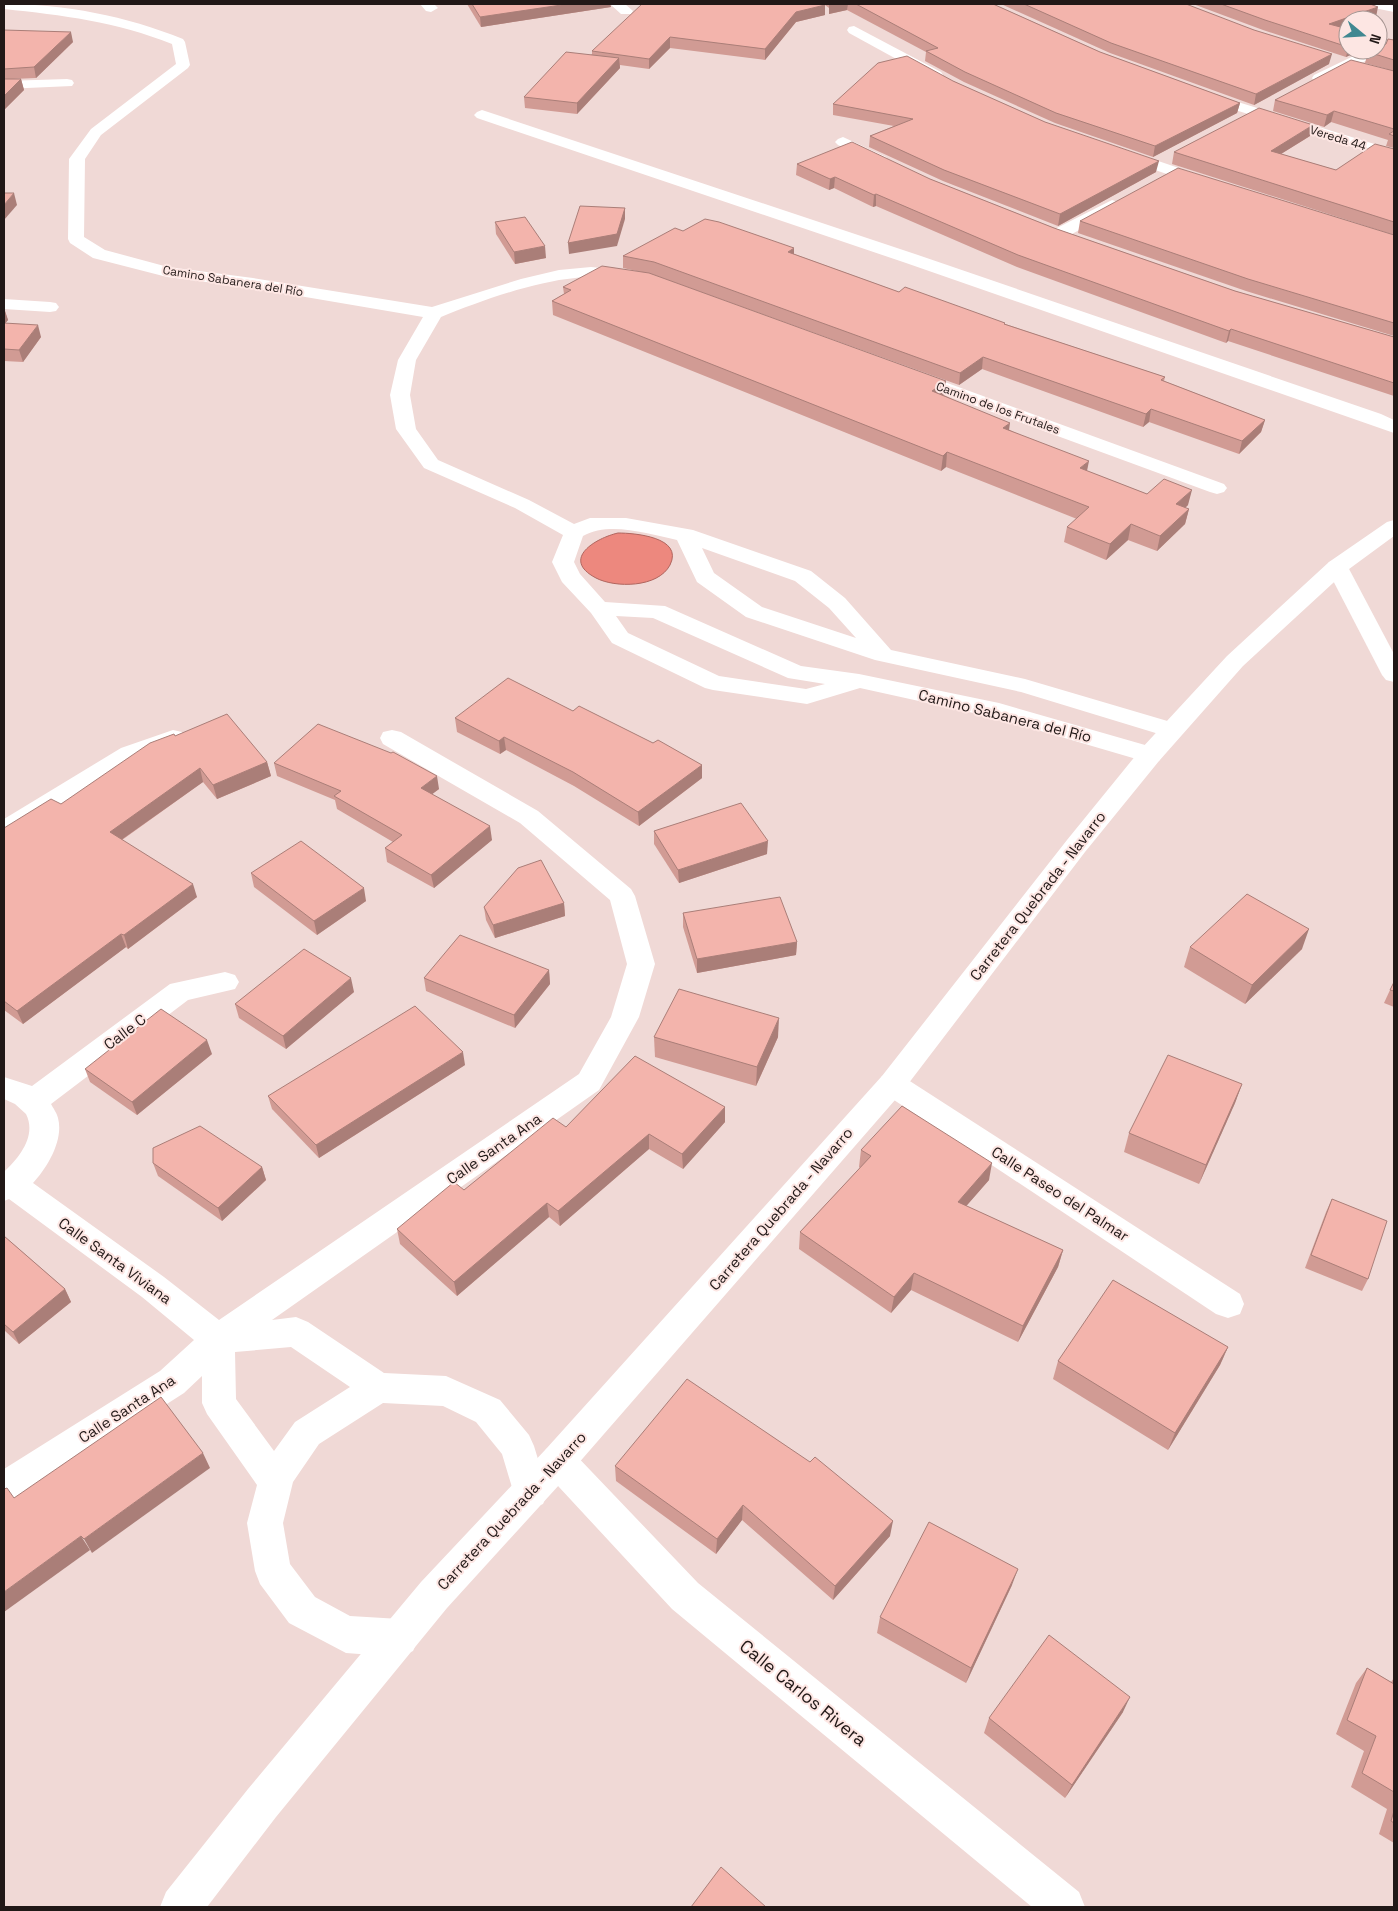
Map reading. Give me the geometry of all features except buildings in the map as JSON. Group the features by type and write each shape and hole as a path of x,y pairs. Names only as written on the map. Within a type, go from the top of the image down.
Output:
{"street":[{"path":"1374,4 1391,9"},
{"name":"Camino Sabanera del Río","path":"4,5 66,10 148,30 178,42 182,65 96,132 77,159 76,239 99,254 167,272 254,283 434,313"},
{"path":"854,30 950,82"},
{"path":"1327,58 1370,70"},
{"path":"1304,86 1355,60"},
{"path":"4,85 67,83"},
{"name":"Vereda 44","path":"1188,90 1394,155"},
{"path":"1237,121 1270,104"},
{"path":"482,115 1374,418 1394,427"},
{"path":"843,142 894,166"},
{"path":"1110,150 1156,173 1172,164 1220,186"},
{"path":"1059,234 1125,198"},
{"path":"1041,227 1077,240"},
{"path":"645,279 612,273 565,273 539,279 434,313 407,360 400,395 406,429 431,464 522,504 574,533 590,524 626,524 685,535 803,576 837,603 883,655"},
{"path":"4,304 50,307"},
{"name":"Camino de los Frutales","path":"893,370 1217,488"},
{"name":"Carretera Quebrada - Navarro","path":"181,1907 262,1803 434,1596 558,1461 892,1084 1076,846 1150,755 1235,661 1337,567 1394,526"},
{"name":"Camino Sabanera del Río","path":"574,533 563,562 570,578 599,608 620,638 713,683 807,697 860,681"},
{"name":"Camino Sabanera del Río","path":"685,535 705,577 754,612 883,655 1025,686 1172,730"},
{"path":"1337,567 1394,675"},
{"name":"Camino Sabanera del Río","path":"599,608 657,611 796,673 860,681 999,711 1150,755"},
{"path":"4,830 130,754 192,732"},
{"name":"Calle Santa Ana","path":"4,1488 172,1382 218,1339 589,1082 625,1017 641,964 622,896 529,817 392,738"},
{"name":"Calle C","path":"33,1101 180,991 225,982"},
{"name":"Calle Paseo del Palmar","path":"892,1084 1228,1304"},
{"path":"4,1088 12,1089 33,1101"},
{"name":"Calle Santa Viviana","path":"33,1101 44,1118 44,1140 33,1164 8,1186 152,1287 218,1339"},
{"path":"275,1481 219,1403 218,1339 296,1332 378,1388 446,1391 488,1411 517,1446 530,1492"},
{"path":"378,1388 307,1433 277,1475 265,1523 273,1571 302,1610 346,1634 400,1638"},
{"name":"Calle Carlos Rivera","path":"558,1461 685,1596 1064,1907"}],"shaded area":[{"path":"618,533 655,538 664,543 670,548 672,556 670,565 664,573 656,578 636,584 614,583 596,578 586,571 581,564 581,557 592,544"}]}
